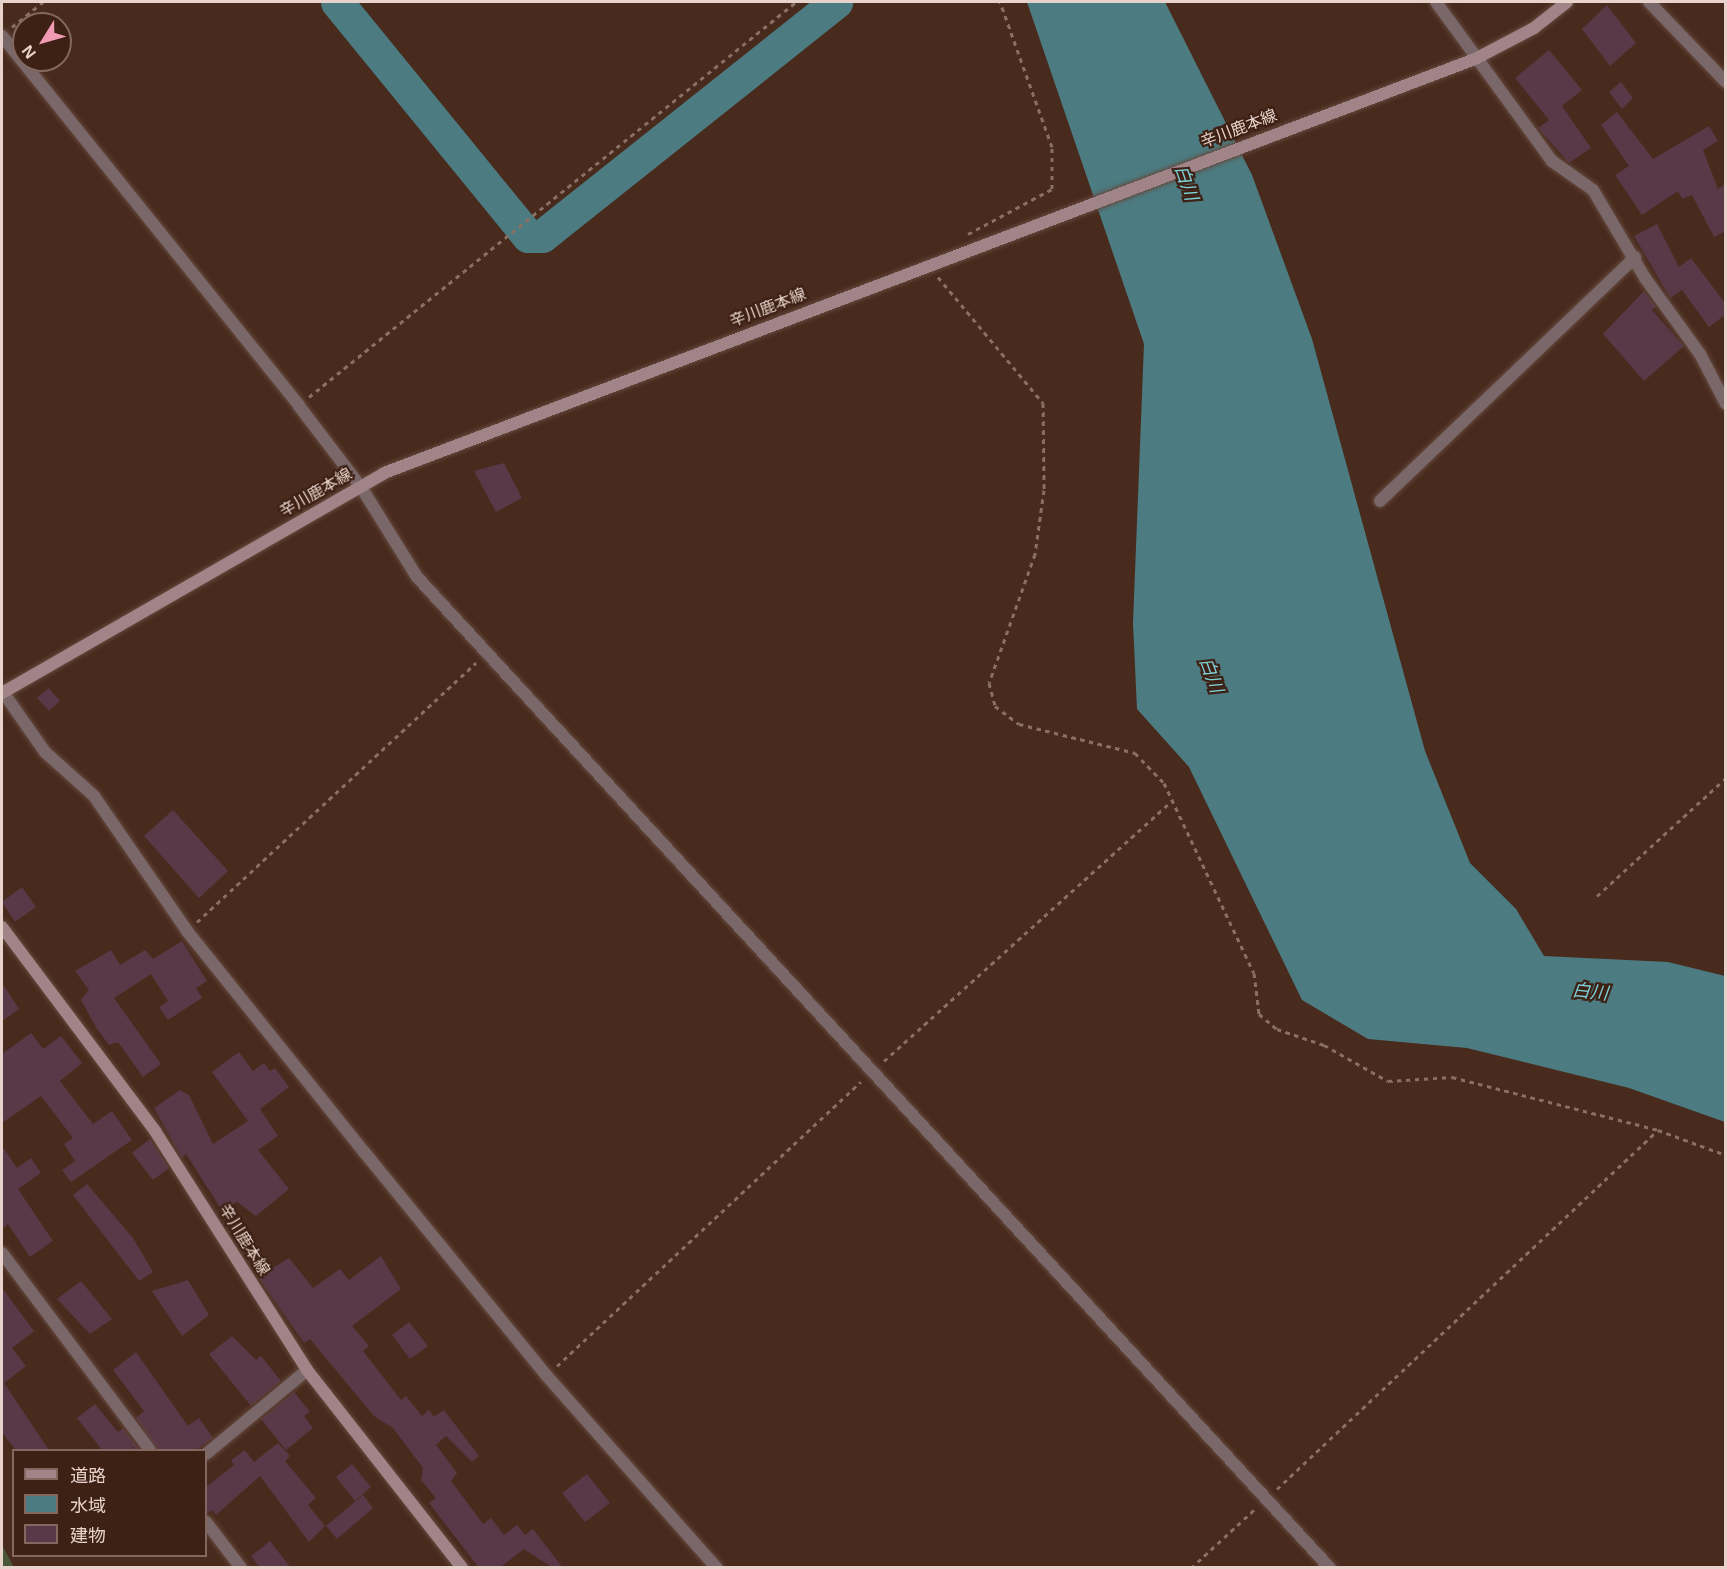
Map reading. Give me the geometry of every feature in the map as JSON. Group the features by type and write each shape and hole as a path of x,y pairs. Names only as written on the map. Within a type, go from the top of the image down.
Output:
{"main road":[{"name":"辛川鹿本線","path":"2,692 361,487 439,451 1277,132 1476,59 1534,28 1567,2"},
{"name":"辛川鹿本線","path":"2,927 155,1131 307,1370 462,1568"}],"street":[{"path":"1436,2 1552,161 1593,190 1700,354 1725,404"},
{"path":"1648,2 1725,82"},
{"path":"6,33 361,487 417,577 1330,1568"},
{"path":"1380,501 1635,256"},
{"path":"2,692 45,752 94,796 187,931 546,1375 717,1568"},
{"path":"2,1253 149,1449"},
{"path":"207,1453 307,1370"},
{"path":"207,1523 241,1568"}],"path":[{"path":"6,33 44,2"},
{"path":"299,406 498,239 796,2"},
{"path":"957,240 1052,189 1052,147 1000,2"},
{"path":"928,265 1043,403 1044,490 1035,554 990,683 995,706 1019,724 1135,753 1164,783 1254,973 1259,1014 1277,1029 1324,1045 1388,1081 1452,1077 1658,1130 1725,1155"},
{"path":"187,931 486,654"},
{"path":"1597,896 1725,778"},
{"path":"546,1375 873,1071 1172,801"},
{"path":"1191,1568 1658,1130"}],"green space":[{"path":"2,1545 14,1567 2,1567"}],"water":[{"name":"白川","path":"1027,2 1165,2 1252,175 1312,339 1425,751 1470,863 1516,909 1544,956 1668,962 1725,976 1725,1122 1629,1088 1467,1048 1368,1039 1302,1000 1189,767 1137,709 1133,623 1144,344"}],"building":[{"path":"1607,5 1636,43 1610,66 1582,29"},
{"path":"1549,50 1582,90 1562,106 1591,148 1569,163 1538,128 1549,120 1515,78"},
{"path":"1621,82 1633,98 1622,109 1609,92"},
{"path":"1617,112 1653,159 1709,126 1718,141 1703,150 1718,189 1725,184 1725,231 1714,237 1692,195 1682,199 1678,191 1642,215 1615,175 1629,166 1601,125"},
{"path":"1657,224 1679,267 1691,258 1725,303 1725,315 1709,327 1682,290 1670,298 1634,236"},
{"path":"1644,291 1656,307 1652,310 1684,346 1644,381 1603,334"},
{"path":"504,463 522,498 496,512 474,471"},
{"path":"49,688 60,701 49,711 37,698"},
{"path":"173,810 228,871 199,898 144,836"},
{"path":"22,887 36,907 15,922 2,902"},
{"path":"182,941 207,981 196,988 202,998 168,1020 159,1007 168,1001 151,974 114,998 161,1064 143,1077 118,1042 109,1045 97,1029 81,1000 89,990 75,971 111,950 120,965 145,950 153,959"},
{"path":"2,983 19,1009 2,1021"},
{"path":"31,1033 43,1049 61,1036 82,1063 60,1081 93,1124 112,1111 132,1140 71,1182 62,1170 75,1161 64,1144 73,1138 41,1096 2,1123 2,1054"},
{"path":"239,1052 253,1071 264,1063 270,1071 275,1068 289,1087 260,1109 278,1136 258,1150 289,1189 256,1216 237,1202 221,1209 186,1154 182,1158 154,1108 180,1090 189,1095 213,1144 248,1121 212,1072"},
{"path":"150,1139 169,1168 153,1180 132,1153"},
{"path":"2,1146 17,1168 31,1158 41,1173 18,1189 53,1241 30,1257 8,1224 2,1229"},
{"path":"87,1184 133,1238 153,1272 139,1281 73,1195"},
{"path":"381,1256 401,1289 352,1326 369,1346 363,1351 401,1400 406,1396 422,1416 429,1410 434,1417 444,1410 479,1456 472,1462 446,1436 436,1445 457,1473 451,1481 483,1524 491,1518 504,1535 517,1525 525,1535 533,1529 563,1568 553,1568 524,1549 499,1568 479,1568 429,1503 436,1498 421,1480 423,1468 393,1428 374,1416 310,1339 304,1343 258,1277 289,1258 313,1288 340,1269 349,1280"},
{"path":"188,1280 209,1315 182,1336 152,1291"},
{"path":"81,1281 112,1319 90,1334 57,1299"},
{"path":"2,1288 34,1331 12,1348 26,1366 4,1383 48,1449 15,1449 2,1433"},
{"path":"409,1322 428,1346 410,1359 392,1335"},
{"path":"232,1336 256,1360 261,1356 281,1381 251,1406 209,1354"},
{"path":"136,1352 188,1426 199,1418 213,1438 197,1449 157,1449 136,1418 144,1411 113,1370"},
{"path":"294,1392 310,1412 304,1416 313,1428 286,1450 261,1419"},
{"path":"95,1404 118,1432 123,1428 139,1449 101,1449 77,1418"},
{"path":"278,1443 290,1456 285,1461 316,1498 308,1505 325,1526 309,1542 260,1476 216,1515 212,1510 207,1513 207,1486 234,1465 231,1460 245,1450 254,1462"},
{"path":"352,1464 371,1487 355,1501 336,1477"},
{"path":"587,1474 610,1503 585,1522 562,1493"},
{"path":"363,1495 373,1508 337,1539 326,1526"},
{"path":"270,1541 291,1568 260,1568 251,1556"}],"waterway":[{"path":"337,2 528,236 542,236 836,2"}]}
